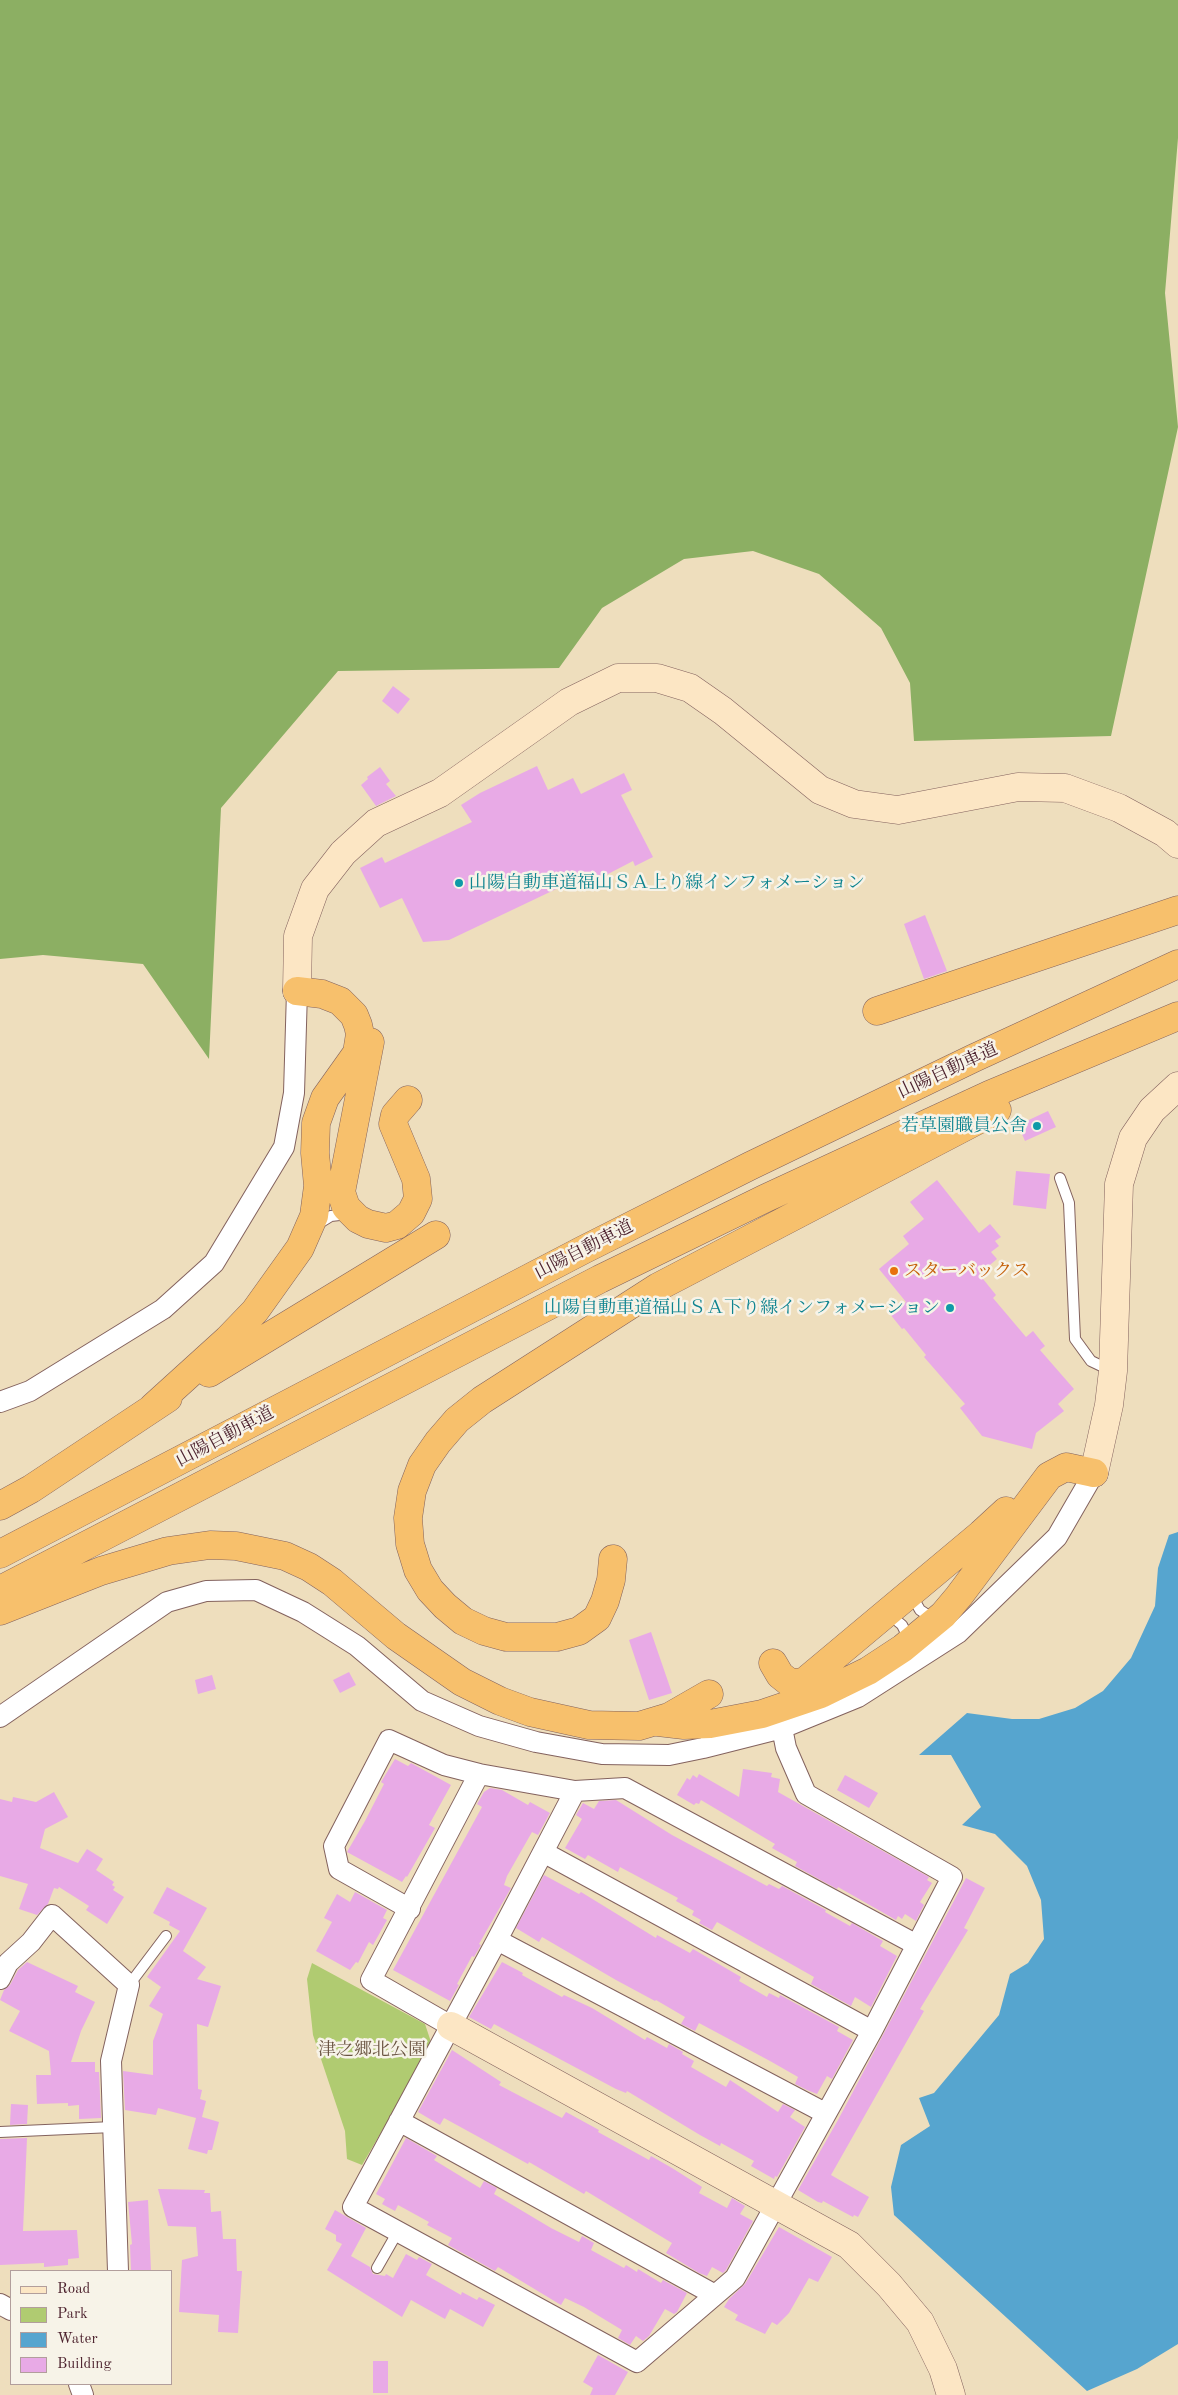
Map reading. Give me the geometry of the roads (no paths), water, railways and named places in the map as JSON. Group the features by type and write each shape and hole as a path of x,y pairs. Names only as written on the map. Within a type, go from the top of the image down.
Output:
{"highway":[{"path":"877,1011 1089,938 1178,910"},
{"name":"山陽自動車道","path":"0,1554 741,1170 1178,964"},
{"path":"153,1407 228,1339 255,1311 308,1233 317,1202 320,1144 316,1123 325,1098 357,1053 360,1034 354,1016 340,1001 322,994 297,991"},
{"path":"297,991 335,992 352,1001 365,1017 370,1037 370,1048 345,1147 342,1192 346,1208 368,1224 386,1228 397,1225 405,1219 415,1206 418,1190 416,1179 393,1124 395,1115 408,1100"},
{"name":"山陽自動車道","path":"0,1590 600,1279 766,1198 989,1095 1178,1016"},
{"path":"613,1559 611,1580 605,1601 596,1618 579,1631 557,1637 529,1639 506,1637 484,1631 463,1621 430,1590 418,1570 410,1544 408,1518 412,1491 422,1465 457,1420 482,1400 658,1286 1053,1081 1113,1043"},
{"path":"0,1506 31,1489 153,1407 436,1234"},
{"path":"773,1663 780,1675 790,1683 804,1682 999,1518 1044,1468 1060,1462 1069,1463 1094,1473"},
{"path":"658,1722 684,1725 710,1724 788,1707 846,1682 903,1648 942,1614 959,1596 1049,1476 1066,1467 1094,1473"},
{"path":"0,1611 101,1571 168,1551 210,1545 261,1550 285,1556 317,1572 332,1582 425,1658 462,1682 500,1701 530,1712 589,1725 639,1726 658,1722 709,1694"}],"street":[{"path":"0,1402 30,1391 163,1309 214,1263 284,1147 294,1092 298,936 316,889 343,853 376,823 440,793 569,702 618,678 657,678 690,688 723,711 820,790 854,804 898,810 1018,787 1065,788 1119,808 1165,833 1178,844"},
{"path":"0,1717 167,1602 206,1591 256,1590 303,1612 356,1646 422,1701 479,1726 536,1742 602,1754 668,1755 782,1728 858,1696 889,1679 958,1633 1057,1537 1094,1473 1109,1405 1113,1372 1119,1184 1133,1138 1152,1110 1178,1086"},
{"path":"575,1791 353,2207 397,2233 637,2362 735,2278 825,2112 872,2031 915,1944 952,1877 806,1794 786,1748 782,1728"},
{"path":"410,1909 338,1869 334,1846 389,1740 444,1766 479,1774 575,1791 625,1788 915,1944"},
{"path":"479,1774 410,1909 371,1980 849,2245 889,2285 920,2322 943,2369 951,2395"},
{"path":"543,1852 872,2031"},
{"path":"0,1979 8,1963 31,1942 52,1915 129,1985 111,2061 118,2270"},
{"path":"497,1940 825,2112"},
{"path":"399,2121 715,2295"}],"lane":[{"path":"1060,1178 1069,1203 1075,1339 1091,1361 1113,1372"},
{"path":"308,1233 331,1216 352,1214"},
{"path":"917,1587 915,1596 920,1610 926,1614 942,1614"},
{"path":"878,1620 896,1620 902,1625 905,1638 903,1648"},
{"path":"129,1985 166,1936"},
{"path":"0,2132 113,2126"},
{"path":"377,2268 397,2233"}],"water":[{"path":"1178,1532 1178,2344 1137,2369 1087,2391 894,2215 891,2187 901,2145 930,2126 919,2098 934,2093 999,2015 1010,1974 1028,1963 1044,1939 1041,1900 1027,1866 995,1834 962,1825 981,1807 951,1755 919,1755 967,1713 1012,1719 1039,1719 1075,1708 1103,1691 1131,1658 1155,1606 1158,1568 1169,1535"}],"place":[{"name":"山陽自動車道福山ＳＡ上り線インフォメーション","path":"459,883"},
{"name":"若草園職員公舎","path":"1037,1126"},
{"name":"スターバックス","path":"894,1271"},
{"name":"山陽自動車道福山ＳＡ下り線インフォメーション","path":"950,1308"}],"park label":[{"name":"津之郷北公園","path":"372,2050"}]}
